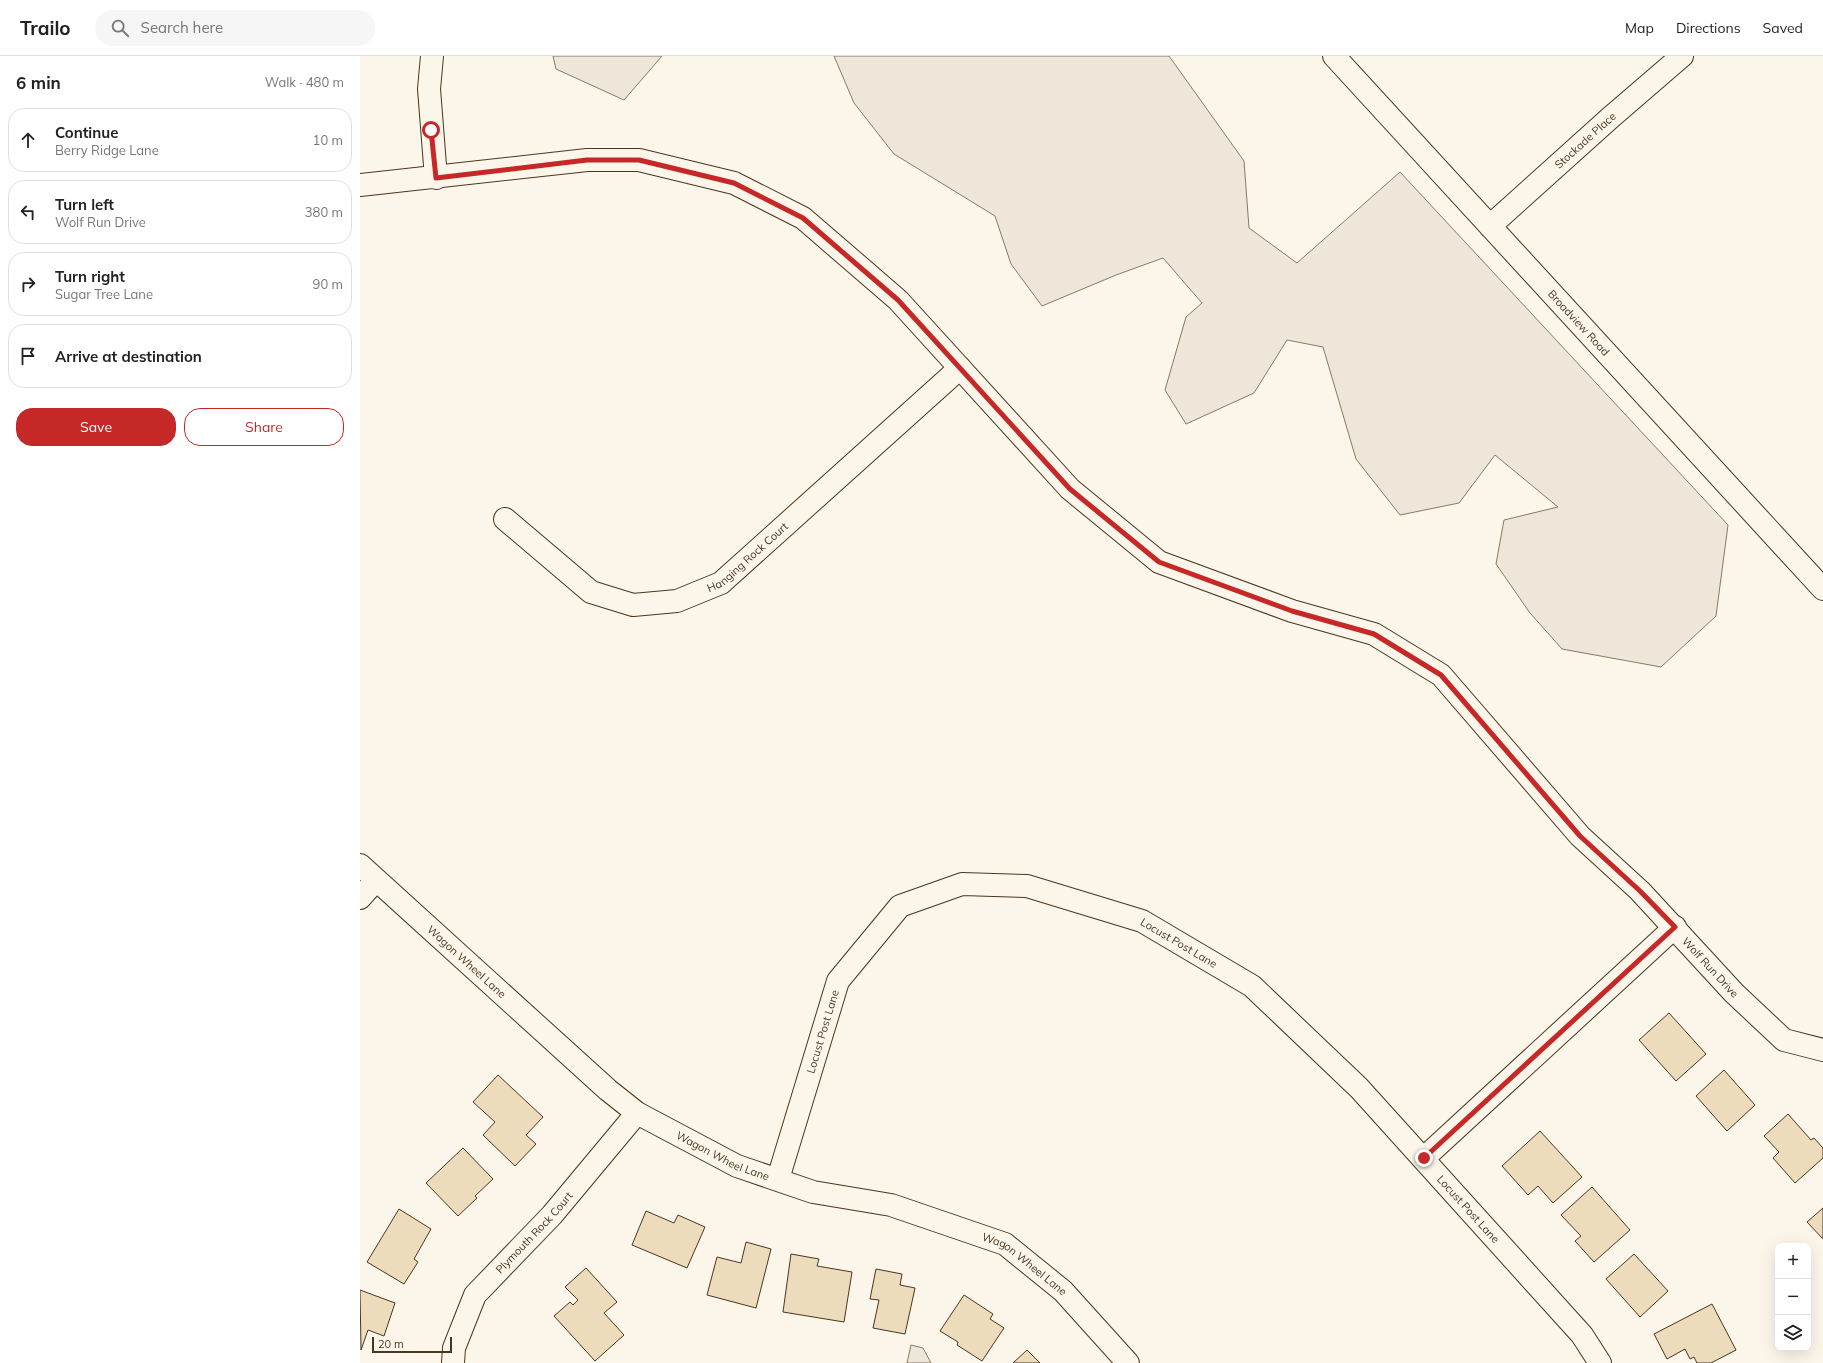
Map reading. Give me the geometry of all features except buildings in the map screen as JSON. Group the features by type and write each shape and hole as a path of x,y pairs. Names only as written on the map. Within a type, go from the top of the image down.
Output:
{"street":[{"path":"432,56 429,89 436,178"},
{"name":"Broadview Road","path":"1334,56 1823,589"},
{"name":"Stockade Place","path":"1490,226 1610,118 1682,56"},
{"name":"Wolf Run Drive","path":"360,185 436,178 587,160 639,160 734,183 803,218 898,300 1070,489 1159,562 1292,611 1374,634 1441,675 1580,836 1640,891 1675,927 1734,993 1784,1040 1823,1050"},
{"name":"Hanging Rock Court","path":"506,519 591,592 633,605 678,601 721,583 960,368"},
{"name":"Wagon Wheel Lane","path":"360,865 608,1090 637,1113 738,1166 813,1192 891,1205 1005,1244 1063,1292 1128,1363"},
{"path":"360,898 376,880"},
{"name":"Locust Post Lane","path":"778,1179 838,981 900,906 962,884 1027,886 1142,921 1252,986 1359,1088 1424,1158 1582,1335 1600,1363"},
{"path":"1424,1158 1675,927"},
{"name":"Plymouth Rock Court","path":"454,1363 454,1348 475,1295 552,1216 637,1113"}],"shaded area":[{"path":"553,56 662,56 624,100 556,69"},
{"path":"834,56 1169,56 1244,161 1249,228 1297,263 1400,172 1728,525 1716,616 1661,667 1562,649 1530,613 1496,564 1504,520 1558,507 1495,455 1459,503 1400,515 1356,459 1323,347 1287,340 1254,393 1186,424 1165,390 1186,317 1202,303 1163,258 1116,275 1042,306 1011,264 995,216 894,154 854,103"},
{"path":"911,1345 923,1348 931,1363 907,1363"}],"route":[{"path":"431,130 436,178 508,168 587,160 639,160 734,183 803,218 898,300 1070,489 1159,562 1292,611 1374,634 1441,675 1494,734 1580,836 1640,891 1675,927 1424,1158"}]}
